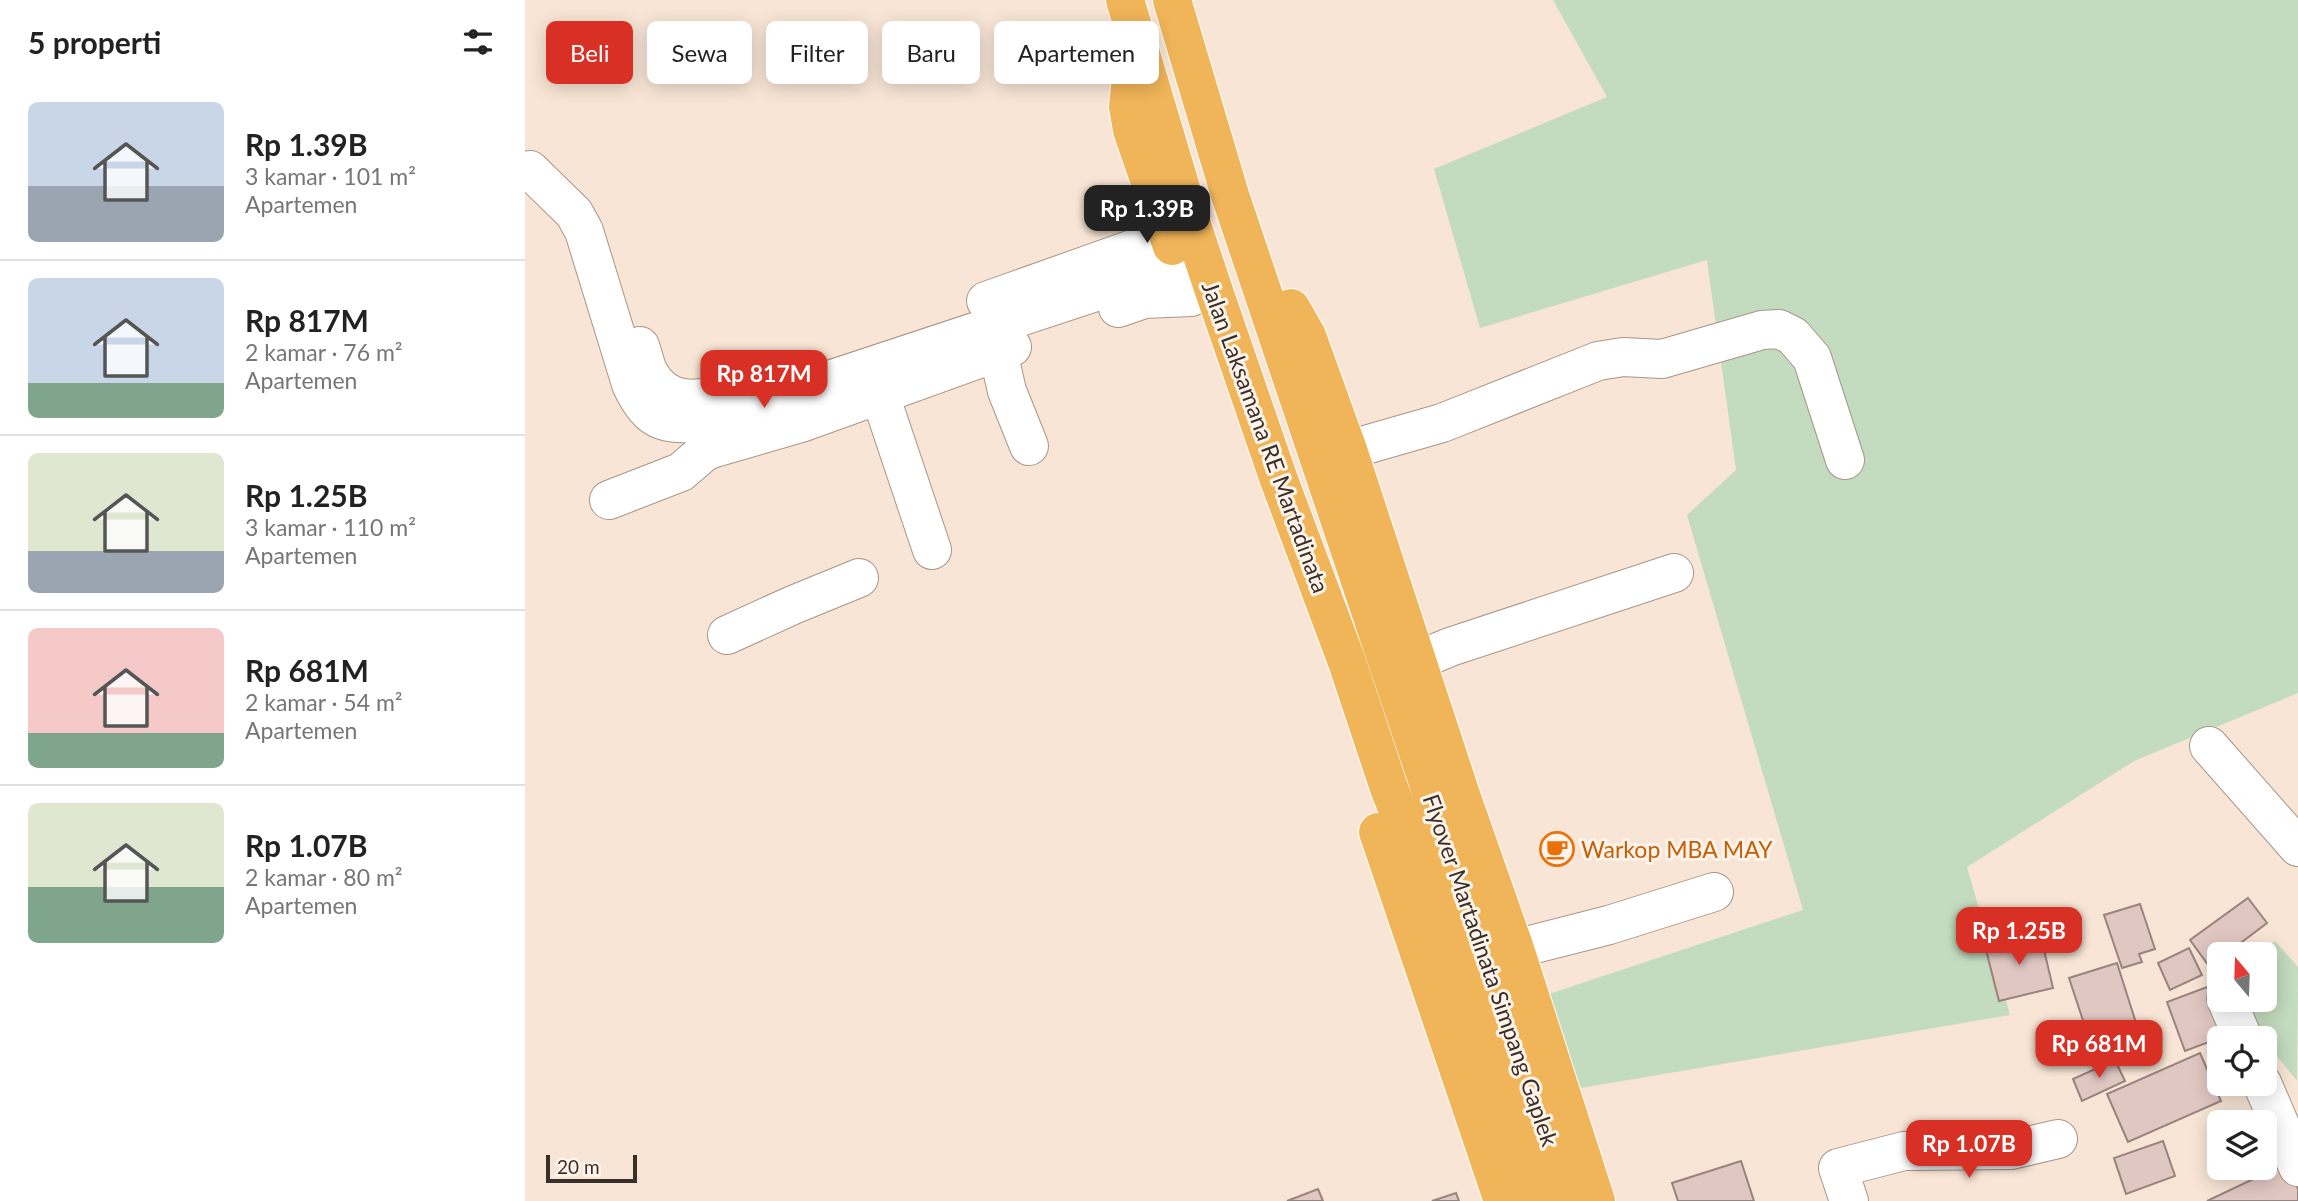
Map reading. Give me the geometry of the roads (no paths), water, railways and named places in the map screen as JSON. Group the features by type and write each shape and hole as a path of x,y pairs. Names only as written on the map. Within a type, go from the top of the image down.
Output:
{"highway":[{"name":"Jalan Laksamana RE Martadinata","path":"1125,0 1131,21"},
{"name":"Jalan Laksamana RE Martadinata","path":"1172,0 1230,195 1414,740"},
{"path":"1131,84 1128,107 1132,130 1369,803 1503,1201"},
{"name":"Jalan Laksamana RE Martadinata","path":"1150,84 1207,271 1377,751"},
{"path":"1244,235 1307,336 1348,450 1515,948 1596,1201"},
{"name":"Flyover Martadinata Simpang Gaplek","path":"1414,740 1569,1201"},
{"name":"Flyover Martadinata Simpang Gaplek","path":"1377,751 1533,1201"}],"street":[{"path":"527,168 574,213 584,231 631,384 639,402 656,418 676,425 702,422 1180,266"},
{"path":"609,500 681,472 711,449 804,422 1145,299 1180,266"},
{"path":"1348,450 1442,423 1598,361 1623,357 1662,359 1762,330 1779,329 1793,336 1812,358 1845,460"},
{"path":"997,352 1007,391 1028,446"},
{"path":"880,395 932,550"},
{"path":"1417,661 1450,647 1674,573"},
{"path":"727,635 859,578"},
{"path":"2209,746 2298,848"},
{"path":"1515,948 1609,925 1714,892"},
{"path":"2278,1100 2298,1167"},
{"path":"1849,1201 1838,1168 1903,1151 2011,1150 2058,1139"}],"place":[{"name":"Warkop MBA MAY","path":"1557,849"}]}
